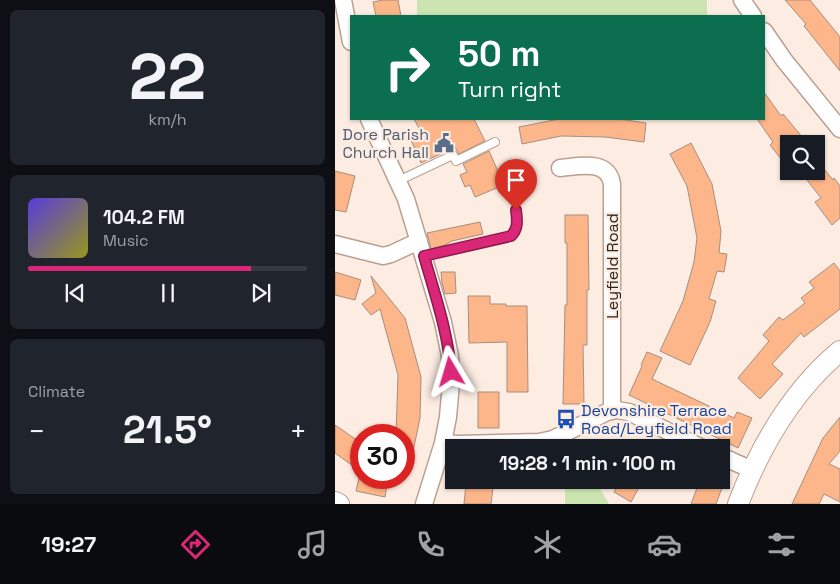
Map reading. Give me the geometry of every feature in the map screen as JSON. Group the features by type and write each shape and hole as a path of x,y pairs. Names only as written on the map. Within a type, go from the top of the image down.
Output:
{"street":[{"path":"343,0 350,37"},
{"path":"742,0 752,15"},
{"path":"765,32 784,60 840,129"},
{"path":"369,120 406,199 443,322 450,356 451,383 448,417 443,443 424,504"},
{"name":"Leyfield Road","path":"561,168 595,166 604,169 611,176 613,184 612,411"},
{"path":"335,244 383,256 421,249"},
{"path":"737,504 762,450 791,404 812,379 840,351"},
{"path":"443,443 539,442 553,439 612,411 629,412 684,439"},
{"path":"730,460 752,470"},
{"path":"335,502 339,504"}],"lane":[{"path":"398,181 453,155 456,161 495,142"},
{"path":"421,249 511,236 517,224 516,210"}],"green space":[{"path":"417,0 707,0 707,15 417,15"},
{"path":"565,489 600,489 609,504 565,504"}],"building":[{"path":"398,0 401,15 376,15 373,2"},
{"path":"785,0 810,0 840,37 840,71 804,26 806,24"},
{"path":"765,93 781,116 783,114 800,135 780,135 780,158 770,145 773,142 758,120 765,120"},
{"name":"Dore Parish Church Hall","path":"415,120 474,120 485,141 459,154 455,147 421,163 410,138 421,132"},
{"path":"554,120 626,120 646,123 644,142 605,137 561,136 522,144 519,127"},
{"path":"691,143 712,184 721,231 719,253 727,254 724,272 717,271 709,299 716,301 710,322 690,365 660,351 683,301 694,262 697,238 687,186 670,154"},
{"path":"489,151 504,185 475,197 470,185 465,187 460,175 467,172 463,164"},
{"path":"825,170 840,186 840,218 832,225 815,202 821,198 807,180 825,180"},
{"path":"335,171 355,176 346,212 335,210"},
{"path":"565,215 588,215 589,290 587,290 587,345 583,345 584,404 563,404 565,305 567,305"},
{"path":"480,222 483,234 452,241 431,249 427,233"},
{"path":"834,263 840,271 840,309 804,337 801,333 772,364 783,374 760,399 738,378 769,341 763,335 779,317 783,320 805,303 801,298 814,288 809,282"},
{"path":"335,272 361,280 355,300 335,295"},
{"path":"441,272 455,272 456,293 445,294"},
{"path":"371,276 405,318 421,377 420,418 415,442 415,424 396,424 398,375 380,309 371,315 362,304 376,293"},
{"path":"468,296 490,296 490,304 527,306 528,392 507,392 507,342 469,343"},
{"path":"647,352 662,358 652,379 734,418 737,412 752,418 738,448 730,444 730,439 719,439 629,395"},
{"path":"478,392 499,392 499,428 478,428"},
{"path":"840,417 840,451 829,464 840,469 840,502 824,494 819,504 792,504 823,438"},
{"path":"335,425 350,435 350,464 335,453"},
{"path":"356,489 386,489 385,497 356,491"},
{"path":"466,489 493,489 491,504 464,504"},
{"path":"616,489 638,489 631,502 614,492"},
{"path":"697,489 722,489 716,504 691,504"}],"place":[{"name":"Dore Parish Church Hall","path":"444,143"},
{"name":"Devonshire Terrace Road/Leyfield Road","path":"566,419"}],"route":[{"path":"451,372 450,356 443,322 424,256 511,236 517,224 516,210"}]}
